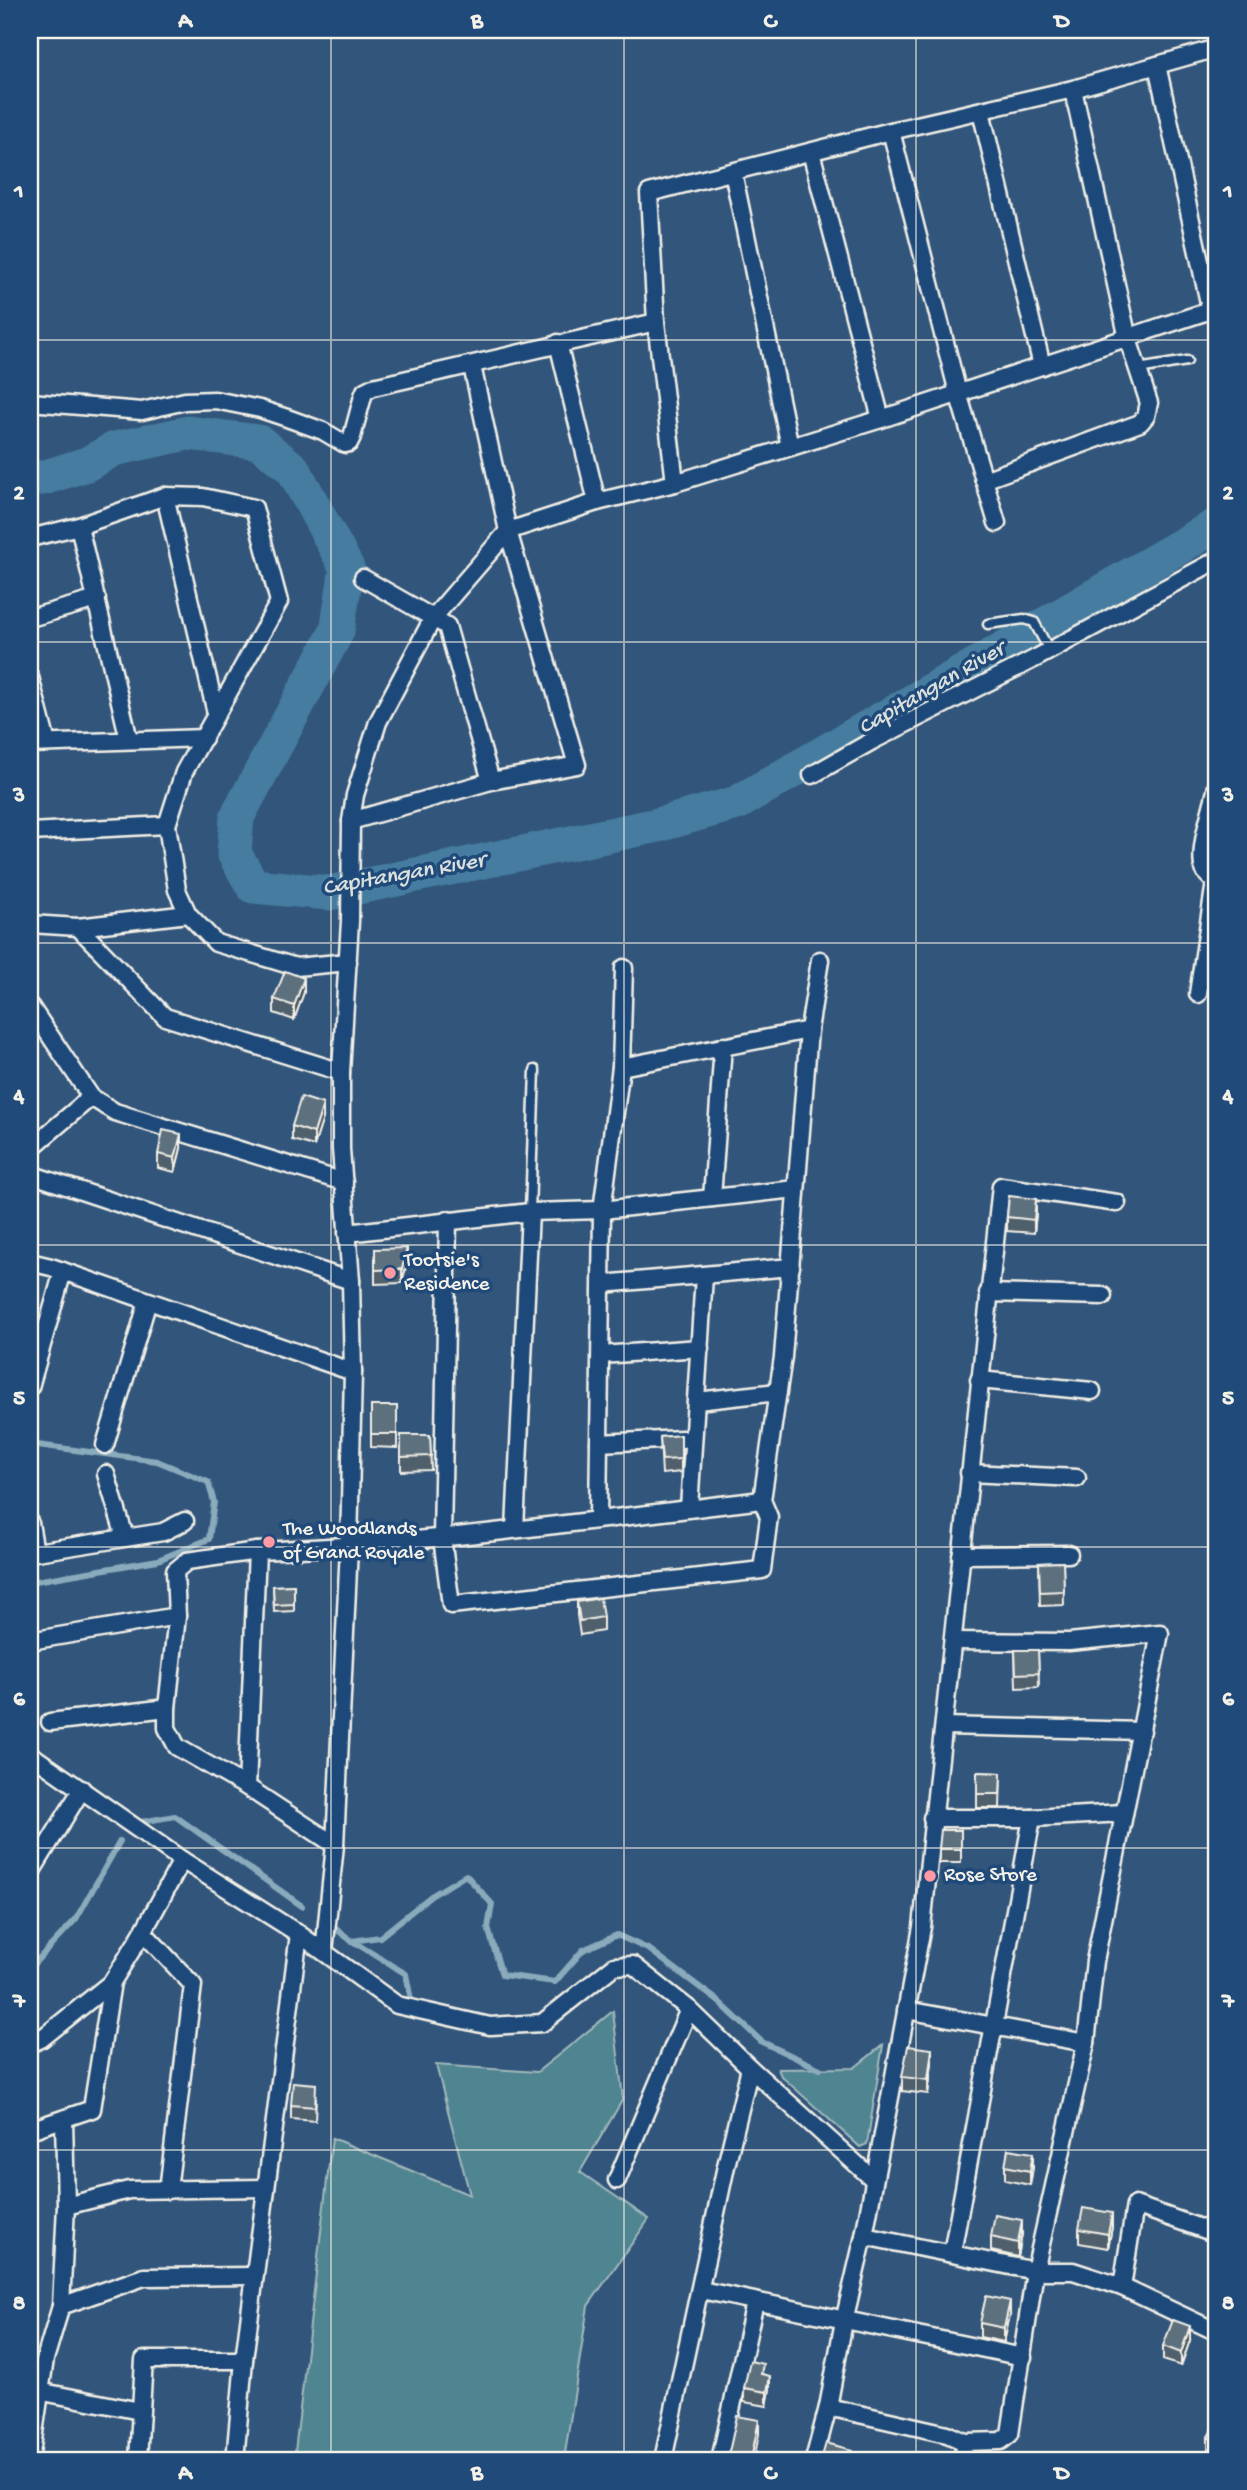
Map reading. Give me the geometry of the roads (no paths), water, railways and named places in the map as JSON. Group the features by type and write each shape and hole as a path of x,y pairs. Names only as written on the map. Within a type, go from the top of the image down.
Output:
{"street":[{"path":"675,483 656,322 649,193 891,131 1073,89 1217,48"},
{"path":"324,1952 335,1845 349,1547 353,1372 341,1072 350,921 351,821 355,795 378,722 433,618 509,531 597,502 675,483 881,419 1214,310 1157,65"},
{"path":"984,480 1140,424 1146,416 1149,403 1128,339 1073,89"},
{"path":"981,111 1042,366"},
{"path":"891,131 958,393 997,523"},
{"path":"811,152 881,419"},
{"path":"733,172 790,447"},
{"path":"30,402 142,411 185,401 215,400 260,409 287,418 323,431 345,444 349,443 352,437 365,391 558,343 656,322"},
{"path":"558,343 597,502"},
{"path":"351,821 491,781 577,765 509,531 472,366"},
{"path":"165,496 216,713"},
{"path":"30,538 79,526 165,496 203,497 254,508 279,602 184,772 167,825 177,890 188,914 216,943 296,967 348,962"},
{"path":"79,526 129,740"},
{"path":"812,775 1047,645 1217,560"},
{"path":"363,578 447,626 491,781"},
{"path":"30,618 97,599"},
{"path":"30,677 47,743"},
{"path":"30,744 204,738"},
{"path":"1198,994 1216,883 1203,867 1204,848 1217,786"},
{"path":"30,832 167,825"},
{"path":"30,924 78,927 188,914"},
{"path":"78,927 165,1017 341,1072"},
{"path":"448,1220 442,1538 451,1605 762,1570 769,1517 762,1500 778,1392 791,1267 809,1030 820,960"},
{"path":"598,1519 602,1210 621,1067 624,968"},
{"path":"30,1006 91,1097 115,1112 344,1182"},
{"path":"621,1067 809,1030"},
{"path":"712,1198 723,1046"},
{"path":"30,1149 91,1097"},
{"path":"30,1174 351,1281"},
{"path":"814,2460 828,2407 863,2236 922,1927 1001,1186 1117,1203"},
{"path":"347,1233 448,1220 530,1212 602,1210 796,1189"},
{"path":"515,1530 530,1212"},
{"path":"30,1262 63,1271 353,1372"},
{"path":"602,1284 791,1267"},
{"path":"30,1387 63,1271"},
{"path":"689,1508 704,1276"},
{"path":"988,1293 1102,1296"},
{"path":"105,1445 148,1301"},
{"path":"601,1354 700,1349"},
{"path":"979,1380 1092,1391"},
{"path":"697,1401 778,1392"},
{"path":"599,1443 695,1438"},
{"path":"969,1473 1077,1478"},
{"path":"106,1474 125,1537"},
{"path":"335,1845 247,1787 177,1747 167,1728 177,1616 175,1571 187,1561 257,1551 349,1547 442,1538 762,1500"},
{"path":"30,1523 32,1553 163,1532 185,1521"},
{"path":"247,1787 257,1551"},
{"path":"961,1555 1069,1553"},
{"path":"30,1641 177,1616"},
{"path":"828,2407 947,2434 965,2442 1001,2441 1010,2434 1035,2271 1086,2043 1095,1961 1160,1633 1069,1642 953,1641"},
{"path":"50,1722 167,1708"},
{"path":"944,1726 1142,1731"},
{"path":"30,1754 182,1860 299,1934 397,2005 490,2026 542,2023 614,1966 633,1965 689,2009 874,2180"},
{"path":"30,1874 82,1789"},
{"path":"932,1818 1032,1818 1124,1813"},
{"path":"952,2253 1032,1818"},
{"path":"30,2044 41,2039 112,1982 182,1860"},
{"path":"143,1932 193,1985 169,2190"},
{"path":"235,2460 254,2276 299,1934"},
{"path":"30,2130 92,2109 112,1982"},
{"path":"617,2180 689,2009"},
{"path":"906,2010 1086,2043"},
{"path":"663,2460 726,2166 750,2068"},
{"path":"30,2460 38,2390 37,2361 61,2306 66,2206 64,2120"},
{"path":"66,2206 129,2190 266,2188"},
{"path":"1122,2287 1135,2206 1217,2234"},
{"path":"863,2236 1035,2271 1073,2271 1122,2287 1217,2332"},
{"path":"61,2306 144,2277 254,2276"},
{"path":"701,2290 1023,2357"},
{"path":"720,2460 755,2302"},
{"path":"138,2460 144,2360 244,2360"},
{"path":"38,2390 141,2412"},
{"path":"962,2460 965,2442"}],"lane":[{"path":"1138,369 1187,361"},
{"path":"989,624 1024,620 1034,622 1047,645"},
{"path":"530,1212 535,1070"}],"waterway":[{"name":"Capitangan River","path":"30,478 43,478 87,464 114,449 188,433 259,442 293,469 347,568 337,631 237,817 234,853 253,886 329,893 658,825 737,803 1217,525"},
{"path":"30,1444 157,1461 208,1482 214,1502 209,1539 158,1560 30,1582"},
{"path":"30,1726 31,1749"},
{"path":"141,1822 175,1816 302,1906"},
{"path":"30,1968 76,1919 120,1841"},
{"path":"332,1926 352,1941 380,1937 431,1896 466,1875 492,1904 488,1928 502,1975 555,1982 583,1950 617,1935 650,1950 718,2001 762,2042 820,2069"},
{"path":"352,1941 406,1974 412,2005"}],"place":[{"name":"Tootsie's Residence","path":"390,1273"},
{"name":"The Woodlands of Grand Royale","path":"269,1542"},
{"name":"Rose Store","path":"930,1876"}]}
